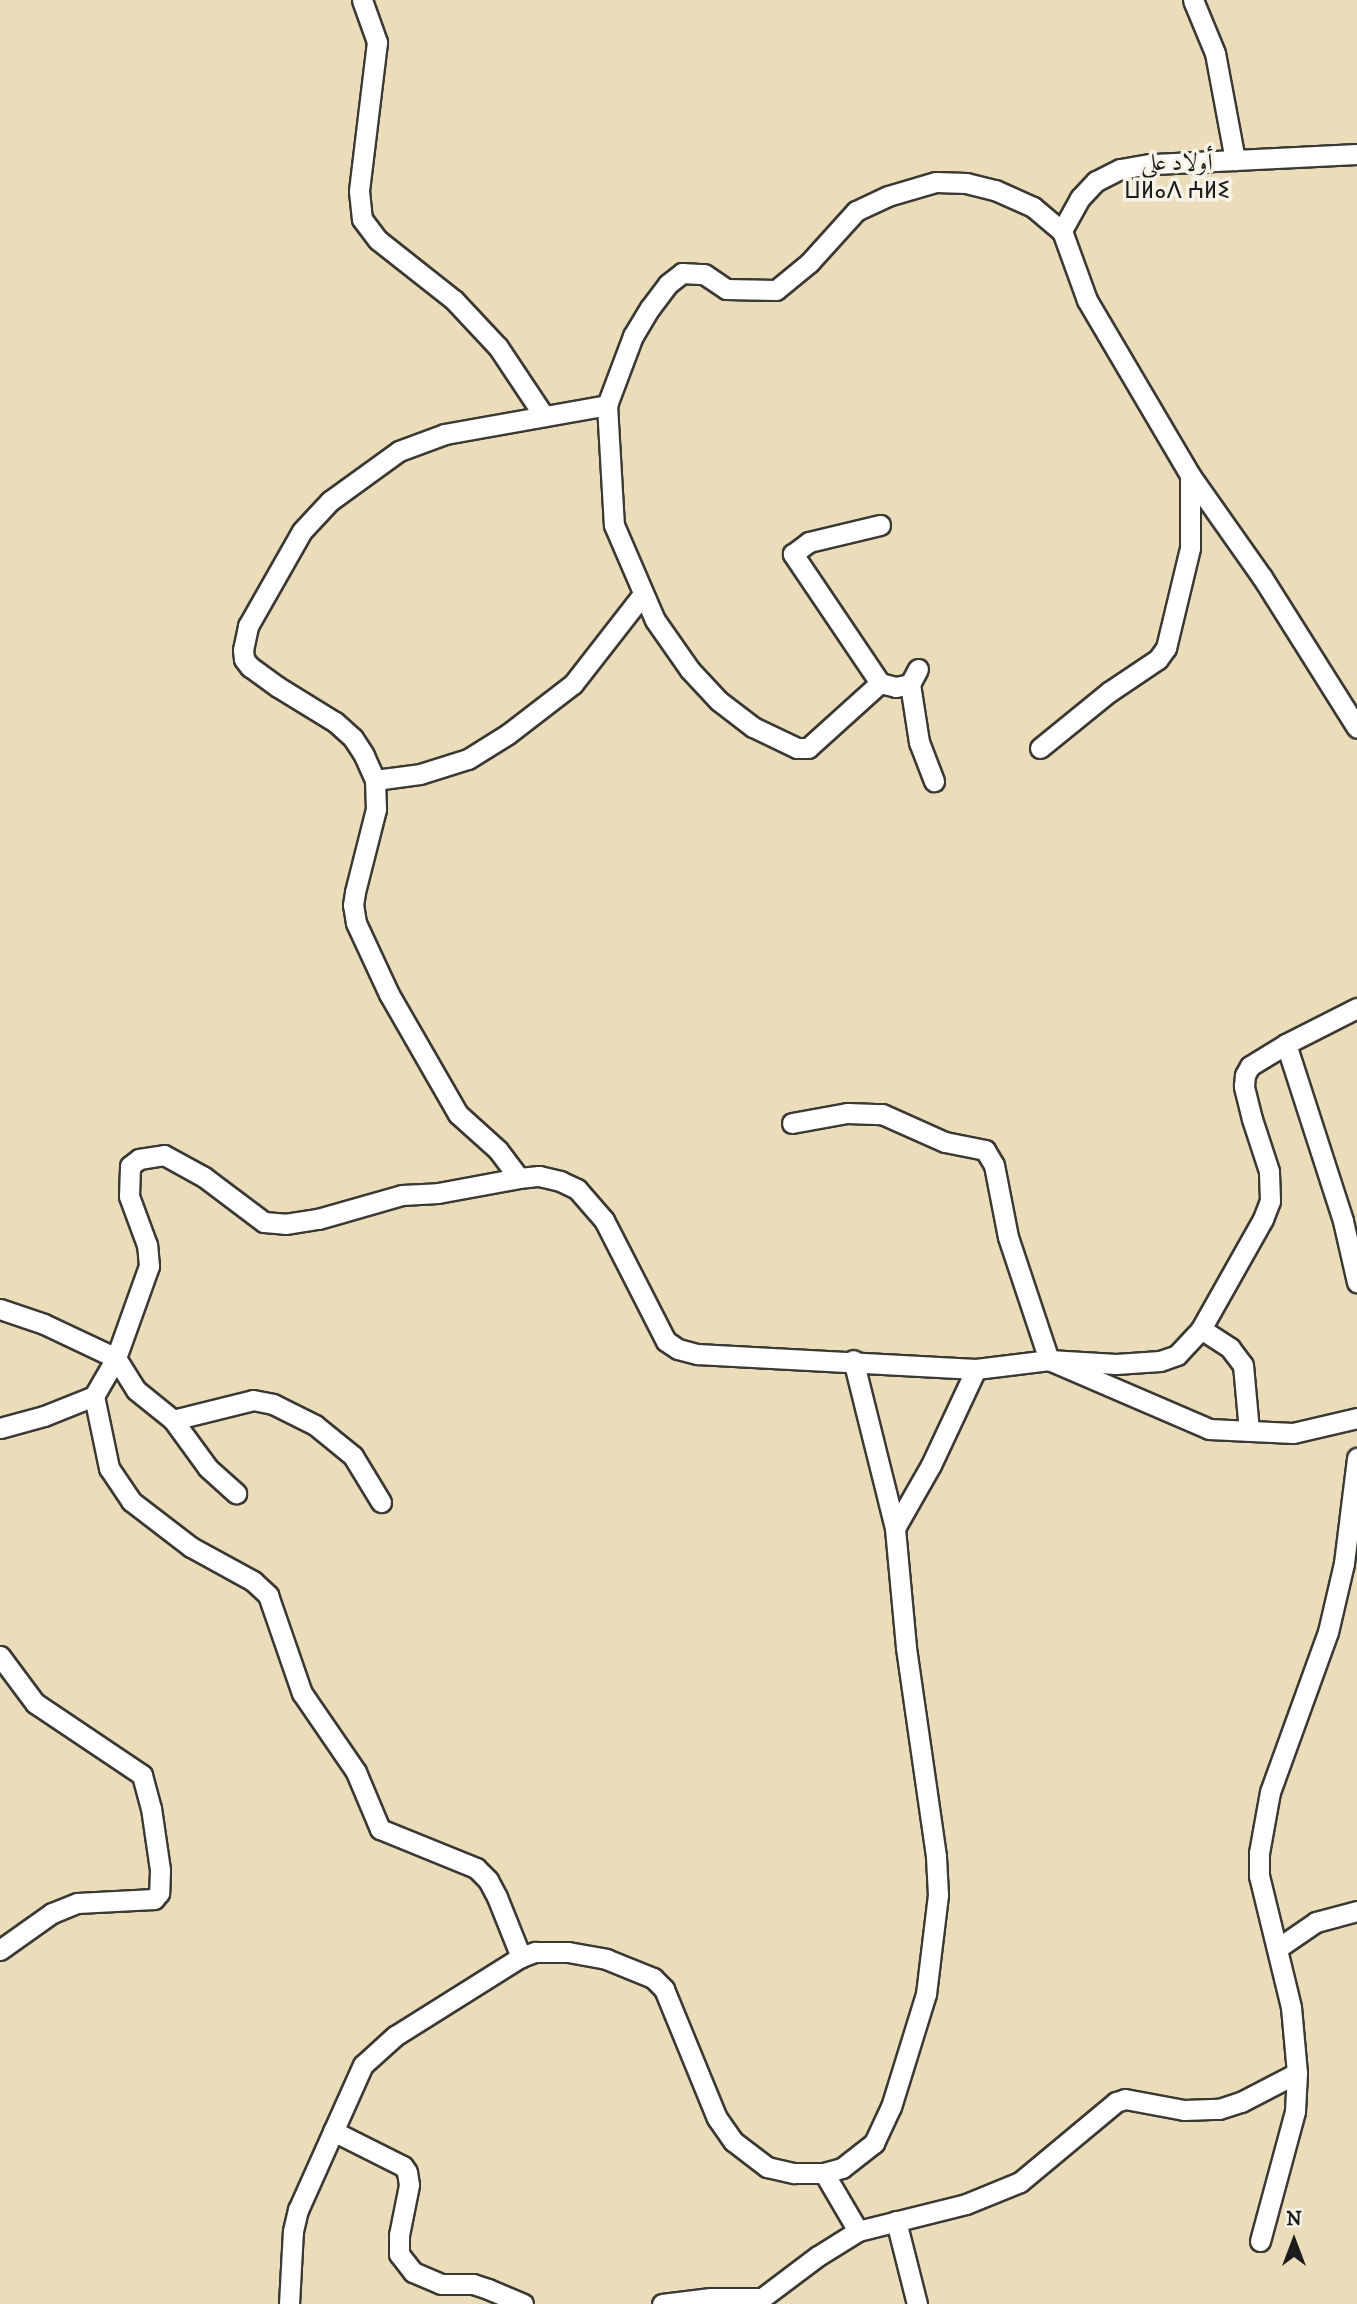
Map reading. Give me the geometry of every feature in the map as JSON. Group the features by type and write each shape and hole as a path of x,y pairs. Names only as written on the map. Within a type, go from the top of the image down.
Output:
{"street":[{"path":"362,0 377,42 359,191 362,219 378,240 454,300 498,347 544,416"},
{"path":"1193,0 1215,52 1235,160"},
{"path":"1062,231 1080,198 1097,181 1120,169 1149,164 1357,154"},
{"path":"880,683 813,745 797,748 753,727 719,701 690,670 655,620 614,525 607,405 633,336 668,284 682,273 704,274 726,289 776,290 809,264 856,211 888,196 936,182 966,183 995,190 1033,207 1062,231 1087,299 1190,475 1277,600 1357,727"},
{"path":"519,1178 498,1150 458,1114 389,994 356,923 353,905 376,809 375,780 364,755 353,738 335,722 302,704 250,667 243,650 248,626 302,531 330,501 399,451 445,434 607,405"},
{"path":"1040,748 1109,692 1158,659 1166,648 1190,548 1190,475"},
{"path":"880,525 809,542 793,554 880,683 896,687 914,676 919,742 934,782"},
{"path":"375,780 420,774 468,759 508,733 573,684 643,594"},
{"path":"0,1428 44,1416 94,1396 116,1358 149,1266 147,1245 128,1184 130,1166 139,1159 164,1155 179,1160 264,1222 285,1224 318,1219 402,1195 438,1193 539,1176 561,1181 577,1189 604,1220 666,1341 677,1349 697,1354 853,1360 976,1369 1049,1360 1116,1364 1160,1362 1177,1355 1200,1329 1264,1219 1270,1201 1269,1171 1249,1108 1244,1086 1245,1074 1250,1066 1286,1044 1357,1008"},
{"path":"1286,1044 1343,1221 1357,1282"},
{"path":"792,1123 847,1113 882,1114 945,1142 985,1150 994,1165 1008,1237 1049,1360 1192,1423 1226,1431 1293,1433 1357,1418"},
{"path":"0,1309 44,1324 116,1358 135,1390 173,1419 208,1468 236,1493"},
{"path":"1200,1329 1230,1348 1243,1365 1249,1431"},
{"path":"289,2304 293,2231 298,2210 363,2065 377,2049 521,1957 535,1952 568,1952 606,1959 653,1978 664,1989 717,2118 733,2141 767,2167 794,2173 824,2173 850,2163 874,2143 891,2107 926,1994 938,1895 936,1856 906,1647 895,1528 853,1360"},
{"path":"895,1528 932,1465 976,1369"},
{"path":"94,1396 109,1468 131,1501 191,1547 253,1581 268,1595 302,1693 356,1772 380,1829 477,1868 488,1880 497,1898 521,1957"},
{"path":"173,1419 253,1400 274,1404 303,1417 353,1456 381,1502"},
{"path":"1260,2241 1295,2111 1297,2073 1291,2007 1259,1876 1262,1828 1285,1742 1328,1632 1344,1563 1357,1458"},
{"path":"0,1656 35,1703 142,1775 152,1808 160,1870 159,1893 154,1899 67,1906 52,1913 0,1951"},
{"path":"1278,1948 1316,1922 1357,1911"},
{"path":"662,2304 711,2298 762,2301 818,2256 858,2231 966,2204 1020,2182 1116,2102 1125,2099 1184,2110 1219,2109 1265,2091 1297,2073"},
{"path":"333,2132 403,2166 407,2172 409,2185 399,2235 399,2254 413,2272 442,2284 473,2284 523,2304"},
{"path":"824,2173 858,2231"},
{"path":"896,2221 917,2304"}],"district":[{"name":"أولاد علي ⵡⵍⴰⴷ ⵄⵍⵉ","path":"1177,178"}]}
